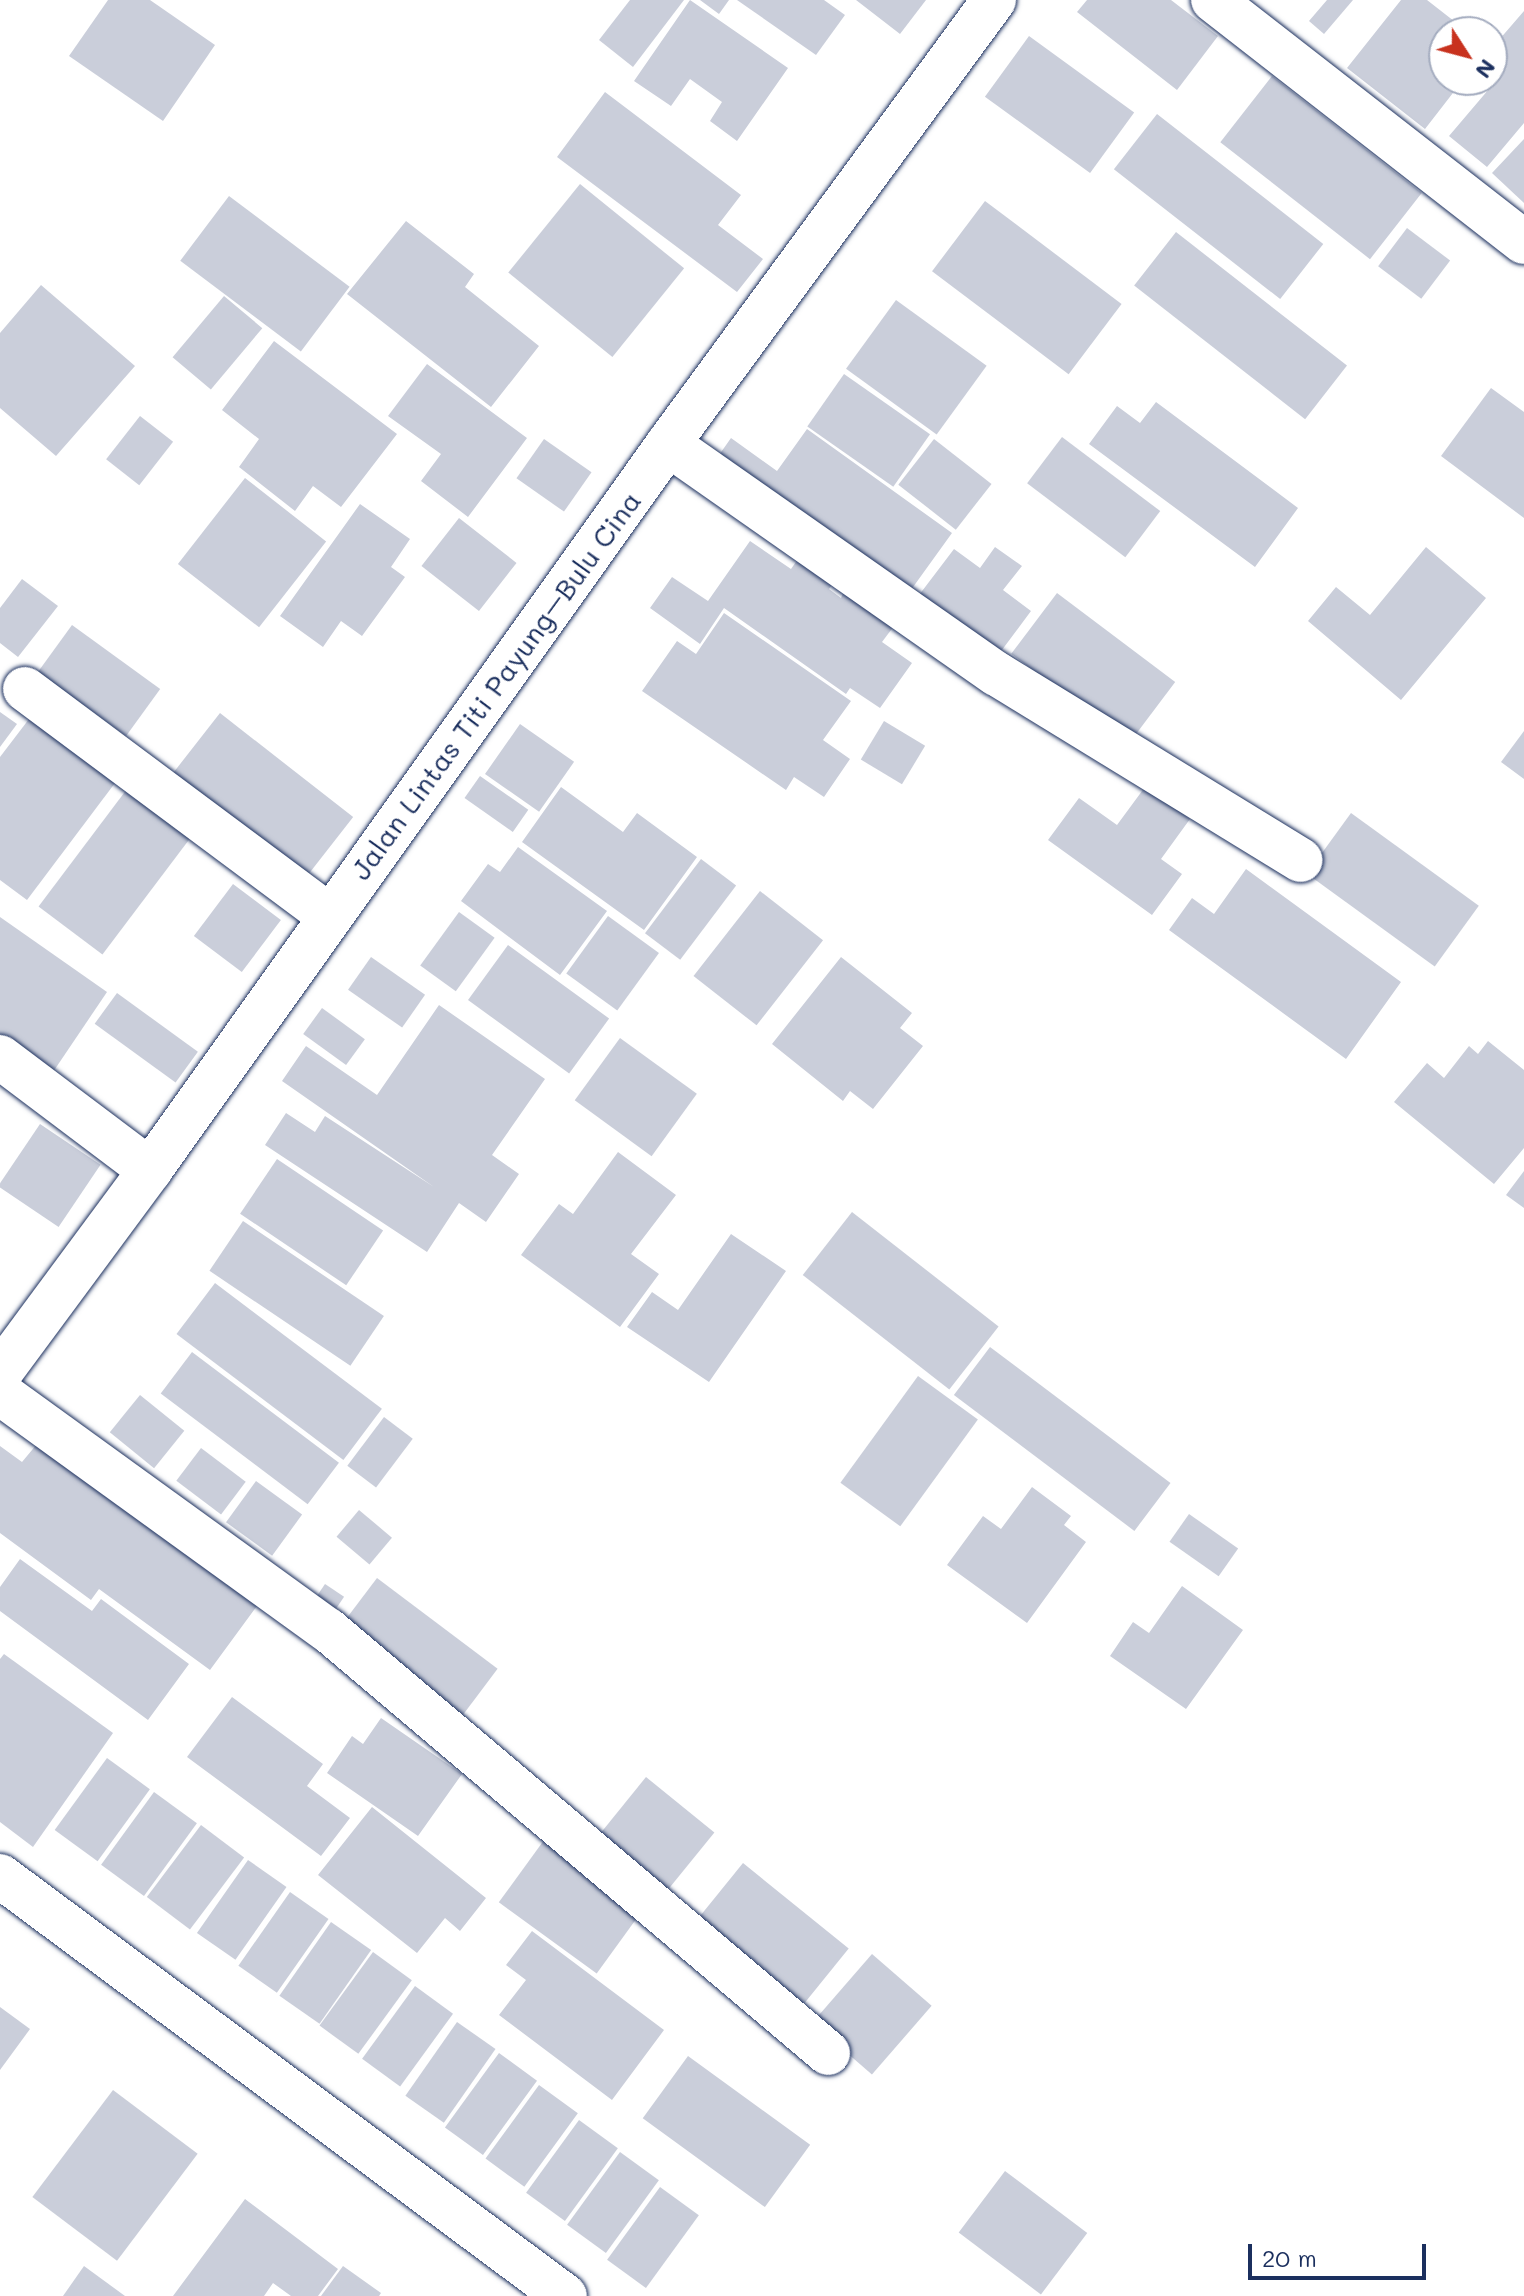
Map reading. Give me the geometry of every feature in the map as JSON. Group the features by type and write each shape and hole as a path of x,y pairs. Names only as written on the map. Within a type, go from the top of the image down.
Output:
{"street":[{"name":"Jalan Lintas Titi Payung–Bulu Cina","path":"0,1373 150,1170 668,444 994,0"},
{"path":"1213,0 1524,242"},
{"path":"668,444 997,674 1301,860"},
{"path":"25,689 329,916"},
{"path":"0,1057 150,1170"},
{"path":"0,1393 328,1630 828,2053"},
{"path":"0,1876 565,2296"}],"building":[{"path":"108,0 150,0 215,45 163,121 69,56"},
{"path":"630,0 684,0 633,67 599,40"},
{"path":"690,0 788,68 737,141 710,121 722,102 690,79 671,106 634,81"},
{"path":"700,0 729,0 719,14"},
{"path":"737,0 824,0 845,15 816,55"},
{"path":"856,0 926,0 900,34"},
{"path":"1087,0 1171,0 1218,36 1177,90 1077,12"},
{"path":"1327,0 1353,0 1324,34 1309,21"},
{"path":"1401,0 1427,0 1448,16 1428,16 1428,96 1451,96 1425,129 1347,68"},
{"path":"1524,11 1524,123 1487,167 1449,136 1483,96 1508,96 1508,30"},
{"path":"1029,36 1134,112 1090,173 985,97"},
{"path":"1272,76 1422,193 1370,259 1220,142"},
{"path":"605,92 741,195 718,225 763,259 737,292 557,157"},
{"path":"1157,114 1323,244 1280,299 1114,169"},
{"path":"1524,139 1524,203 1492,173"},
{"path":"580,184 684,268 612,357 508,273"},
{"path":"229,196 350,287 301,352 180,261"},
{"path":"985,201 1122,304 1069,374 932,271"},
{"path":"406,221 474,274 465,287 539,346 491,407 347,294"},
{"path":"1407,228 1450,260 1421,299 1378,266"},
{"path":"1176,232 1347,366 1305,419 1134,286"},
{"path":"41,285 135,366 56,456 0,408 0,333"},
{"path":"224,296 262,328 211,389 173,357"},
{"path":"896,300 987,366 937,435 846,369"},
{"path":"274,341 397,434 341,507 313,486 295,511 239,467 259,439 222,410"},
{"path":"427,364 527,438 468,517 421,481 441,454 388,416"},
{"path":"844,374 930,434 893,487 807,426"},
{"path":"1491,388 1524,412 1524,518 1441,456"},
{"path":"1156,402 1298,508 1255,567 1089,444 1117,406 1140,423"},
{"path":"140,416 173,442 139,485 106,459"},
{"path":"807,429 952,533 903,601 712,465 731,438 777,471"},
{"path":"1062,437 1160,511 1125,557 1027,483"},
{"path":"544,439 592,472 564,512 516,478"},
{"path":"934,439 992,484 956,530 898,485"},
{"path":"245,478 326,541 259,627 178,564"},
{"path":"360,504 410,539 391,567 405,577 362,636 341,621 323,647 280,616"},
{"path":"459,518 517,563 479,611 421,566"},
{"path":"750,541 791,569 805,549 840,574 829,589 841,598 844,591 894,626 882,642 912,663 880,708 850,688 846,694 724,608 700,644 650,608 672,577 708,601"},
{"path":"995,547 1022,566 1003,590 1031,611 993,662 913,603 954,549 980,568"},
{"path":"1426,547 1486,598 1401,700 1308,621 1336,587 1370,615"},
{"path":"22,579 58,606 18,657 0,643 0,608"},
{"path":"1057,593 1175,682 1129,743 1011,654"},
{"path":"724,613 851,701 823,740 850,759 824,797 794,777 786,790 642,691 677,641 696,654"},
{"path":"72,625 160,689 126,736 38,672"},
{"path":"0,712 17,724 0,747"},
{"path":"220,713 353,817 305,879 171,775"},
{"path":"29,719 115,783 27,900 0,880 0,757"},
{"path":"884,721 925,746 902,784 861,760"},
{"path":"520,724 574,762 539,812 485,774"},
{"path":"1524,731 1524,779 1501,762"},
{"path":"480,776 528,810 513,832 465,798"},
{"path":"561,787 623,832 637,813 697,857 644,930 522,842"},
{"path":"1145,787 1190,819 1161,859 1182,874 1152,915 1048,840 1079,798 1117,825"},
{"path":"127,789 191,837 102,955 39,906"},
{"path":"1351,813 1479,906 1435,967 1307,874"},
{"path":"518,847 607,911 560,975 461,901 488,864 500,872"},
{"path":"701,859 736,885 680,960 645,933"},
{"path":"1246,869 1401,982 1346,1059 1169,930 1192,898 1214,914"},
{"path":"233,884 281,920 242,972 194,936"},
{"path":"760,891 823,940 757,1025 694,976"},
{"path":"459,912 495,938 456,991 420,965"},
{"path":"608,916 659,953 617,1010 566,973"},
{"path":"0,917 107,992 53,1072 0,1035"},
{"path":"508,945 609,1018 569,1073 468,1000"},
{"path":"371,957 425,995 402,1028 348,990"},
{"path":"841,957 912,1013 900,1028 923,1046 873,1109 850,1091 843,1101 772,1044"},
{"path":"117,993 198,1052 176,1083 95,1024"},
{"path":"439,1005 545,1079 492,1155 519,1174 486,1222 459,1203 427,1252 265,1145 286,1113 315,1132 325,1116 434,1187 282,1081 306,1046 377,1095"},
{"path":"322,1008 365,1039 346,1065 303,1034"},
{"path":"620,1038 697,1094 652,1156 575,1100"},
{"path":"1488,1041 1524,1070 1524,1148 1494,1184 1394,1102 1427,1063 1444,1078 1469,1046 1478,1054"},
{"path":"40,1124 101,1165 59,1227 0,1187"},
{"path":"618,1152 676,1195 631,1254 659,1274 620,1327 521,1255 559,1204 573,1214"},
{"path":"277,1159 383,1231 346,1285 240,1214"},
{"path":"1524,1171 1524,1208 1506,1195"},
{"path":"852,1212 999,1327 949,1390 803,1275"},
{"path":"243,1221 384,1316 350,1366 209,1271"},
{"path":"731,1234 786,1271 709,1382 627,1327 652,1292 678,1310"},
{"path":"215,1283 382,1409 343,1460 176,1334"},
{"path":"990,1347 1170,1483 1134,1531 954,1395"},
{"path":"192,1352 339,1463 308,1504 161,1394"},
{"path":"918,1376 978,1419 900,1526 840,1483"},
{"path":"140,1395 184,1431 154,1468 110,1432"},
{"path":"384,1417 413,1439 376,1487 347,1466"},
{"path":"37,1444 257,1606 210,1670 99,1589 91,1600 0,1533 0,1446 22,1462"},
{"path":"201,1448 246,1482 221,1514 176,1481"},
{"path":"256,1481 302,1515 272,1556 226,1522"},
{"path":"1032,1487 1071,1516 1064,1525 1086,1542 1027,1623 947,1565 983,1516 1001,1529"},
{"path":"359,1510 392,1538 369,1564 337,1537"},
{"path":"1189,1514 1238,1548 1219,1576 1169,1542"},
{"path":"20,1559 92,1611 101,1599 189,1664 148,1720 0,1611 0,1587"},
{"path":"377,1578 498,1669 459,1720 338,1629"},
{"path":"325,1584 344,1597 328,1621 309,1608"},
{"path":"1182,1586 1243,1630 1186,1709 1110,1656 1133,1622 1149,1633"},
{"path":"4,1654 113,1733 33,1847 0,1822 0,1659"},
{"path":"232,1697 323,1764 307,1786 350,1818 321,1856 187,1757"},
{"path":"381,1718 462,1774 418,1836 327,1773 352,1736 363,1744"},
{"path":"107,1758 150,1789 98,1861 55,1830"},
{"path":"646,1777 714,1832 664,1895 596,1839"},
{"path":"154,1792 197,1823 144,1896 101,1865"},
{"path":"372,1807 486,1898 460,1931 445,1918 417,1953 318,1875"},
{"path":"201,1825 244,1857 190,1929 147,1897"},
{"path":"547,1836 645,1907 597,1973 499,1902"},
{"path":"248,1860 287,1887 235,1960 197,1933"},
{"path":"743,1863 849,1949 798,2012 692,1926"},
{"path":"290,1892 329,1919 277,1993 238,1966"},
{"path":"331,1922 371,1950 320,2024 279,1996"},
{"path":"532,1931 664,2030 612,2100 499,2015 526,1980 506,1965"},
{"path":"373,1952 412,1980 358,2054 320,2026"},
{"path":"872,1954 932,2006 872,2075 812,2023"},
{"path":"415,1986 453,2014 400,2086 362,2059"},
{"path":"0,2007 30,2029 0,2070"},
{"path":"457,2022 496,2049 444,2123 405,2096"},
{"path":"499,2053 537,2081 483,2155 445,2127"},
{"path":"688,2056 810,2145 765,2207 643,2118"},
{"path":"539,2085 578,2113 524,2187 486,2159"},
{"path":"113,2090 198,2154 117,2261 32,2197"},
{"path":"579,2120 618,2148 565,2221 526,2193"},
{"path":"620,2152 659,2180 606,2253 567,2225"},
{"path":"1005,2171 1087,2233 1041,2294 959,2232"},
{"path":"660,2187 699,2215 646,2288 607,2260"},
{"path":"245,2199 338,2269 318,2296 291,2296 273,2283 264,2296 173,2296"},
{"path":"84,2266 125,2296 63,2296"},
{"path":"343,2266 381,2293 379,2296 321,2296"}]}
